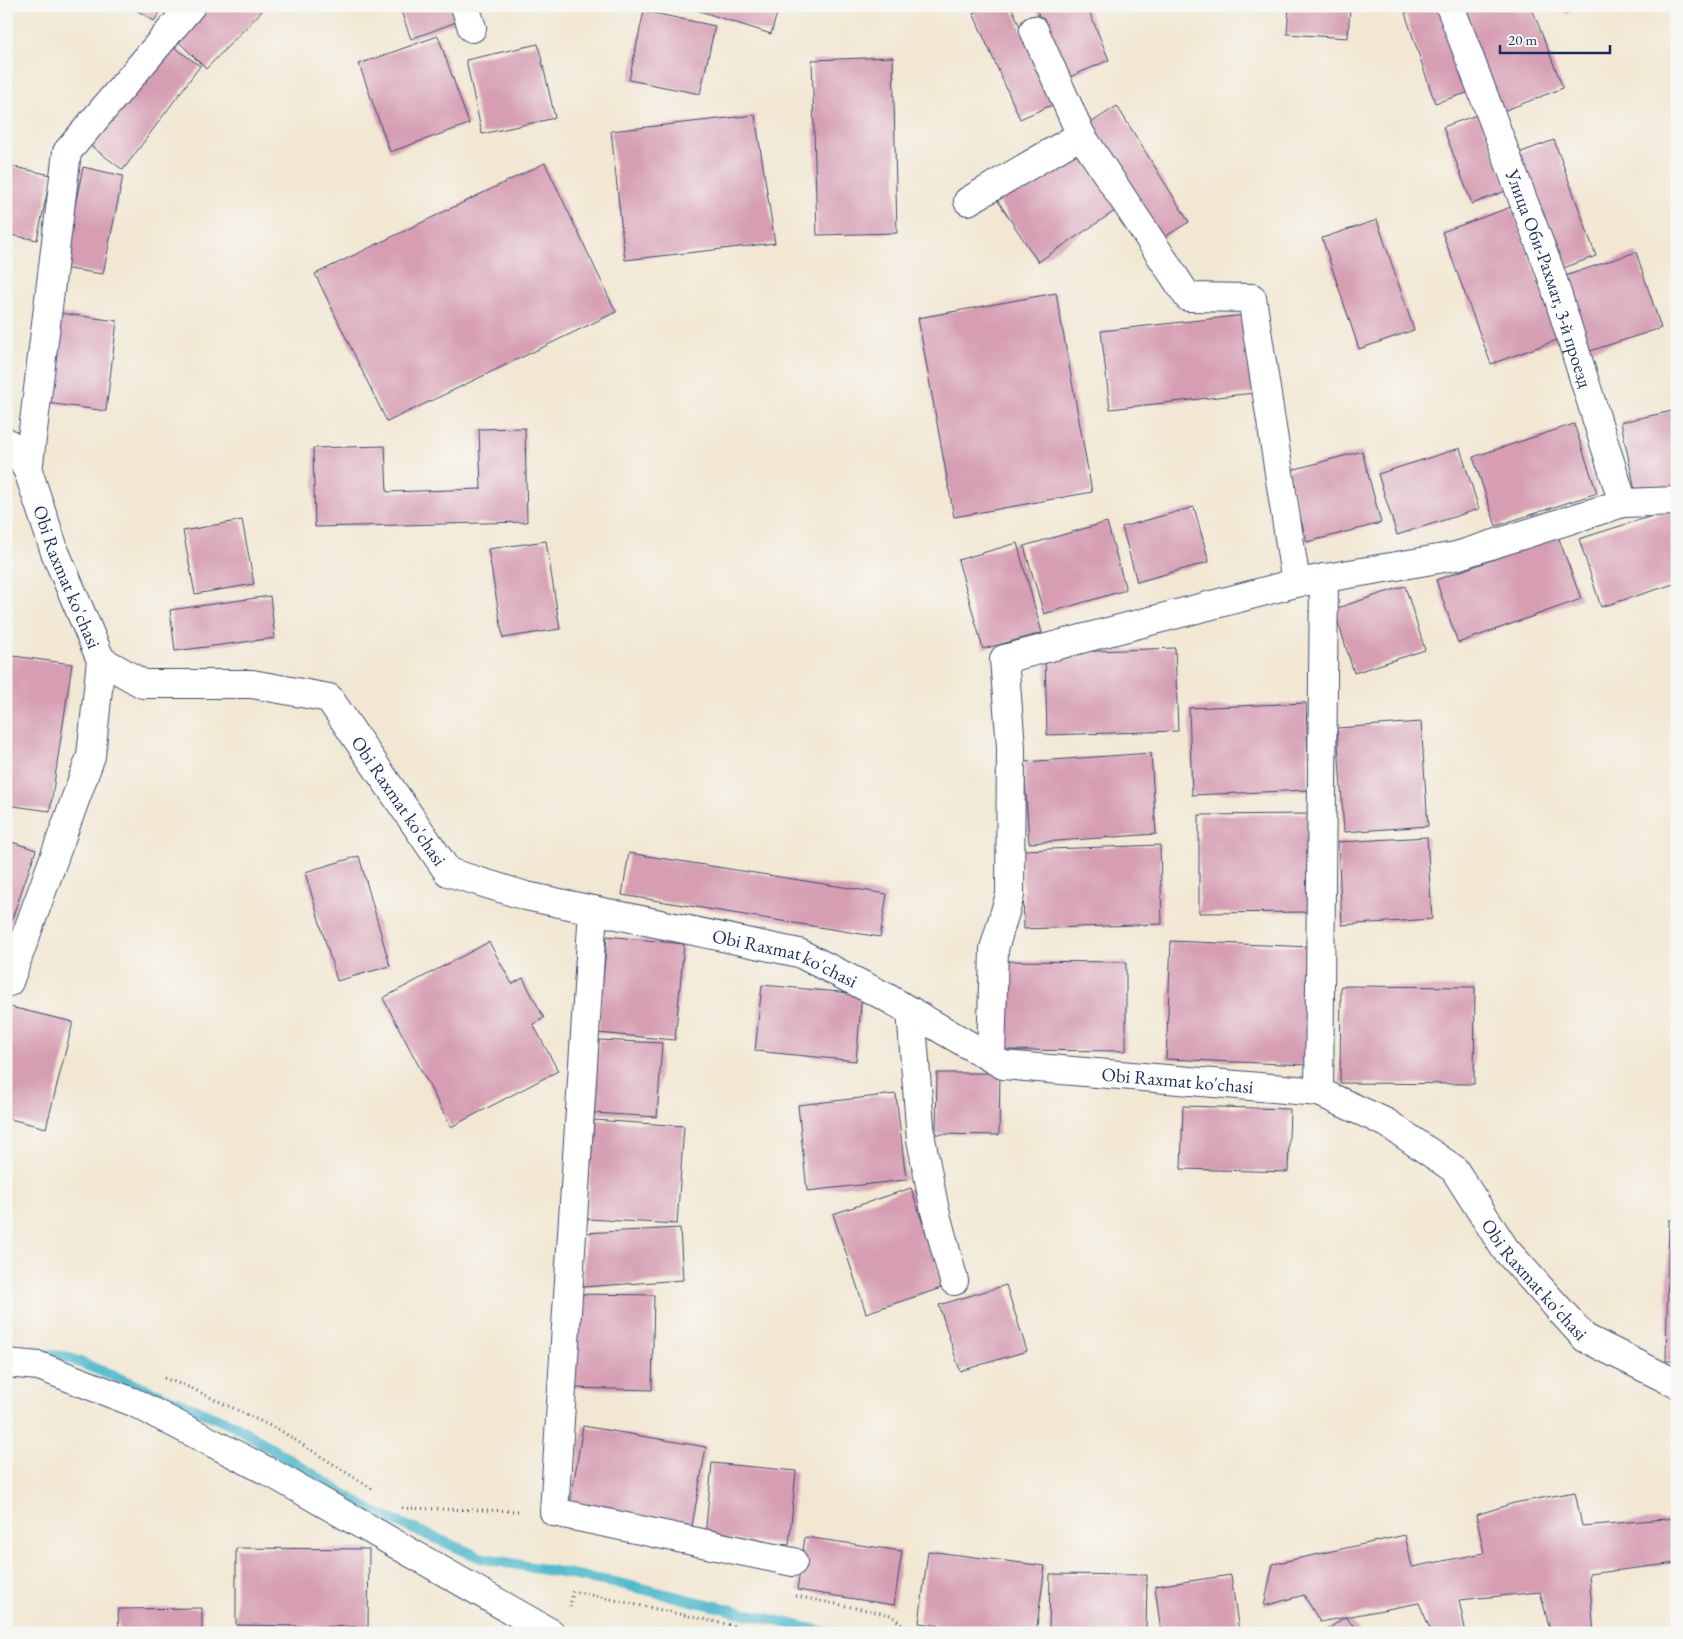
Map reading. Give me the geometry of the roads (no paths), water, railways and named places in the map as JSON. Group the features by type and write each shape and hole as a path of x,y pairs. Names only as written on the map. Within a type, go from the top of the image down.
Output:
{"street":[{"path":"28,471 67,152 191,6"},
{"name":"Улица Оби-Рахмат, 3-й проезд","path":"1450,6 1551,274 1623,503"},
{"path":"1034,30 1081,135 1188,297 1252,298 1296,583"},
{"path":"968,201 1081,135"},
{"name":"Obi Raxmat ko'chasi","path":"6,442 15,448 28,471 55,552 101,660 143,684 252,684 329,698 448,872 526,896 800,953 911,1012 1003,1065 1319,1092 1387,1124 1454,1169 1505,1249 1585,1338 1677,1384"},
{"path":"991,1058 994,949 1010,895 1011,747 1004,659 1296,583 1456,556 1623,503 1677,501"},
{"path":"1319,1092 1324,578"},
{"path":"9,982 91,756 101,660"},
{"path":"594,910 554,1512 793,1562"},
{"path":"911,1012 921,1139 935,1210 954,1281"},
{"path":"6,1363 39,1366 133,1402 560,1624"}],"waterway":[{"path":"35,1354 67,1357 234,1425 369,1510 482,1558 622,1584 828,1633"}]}
